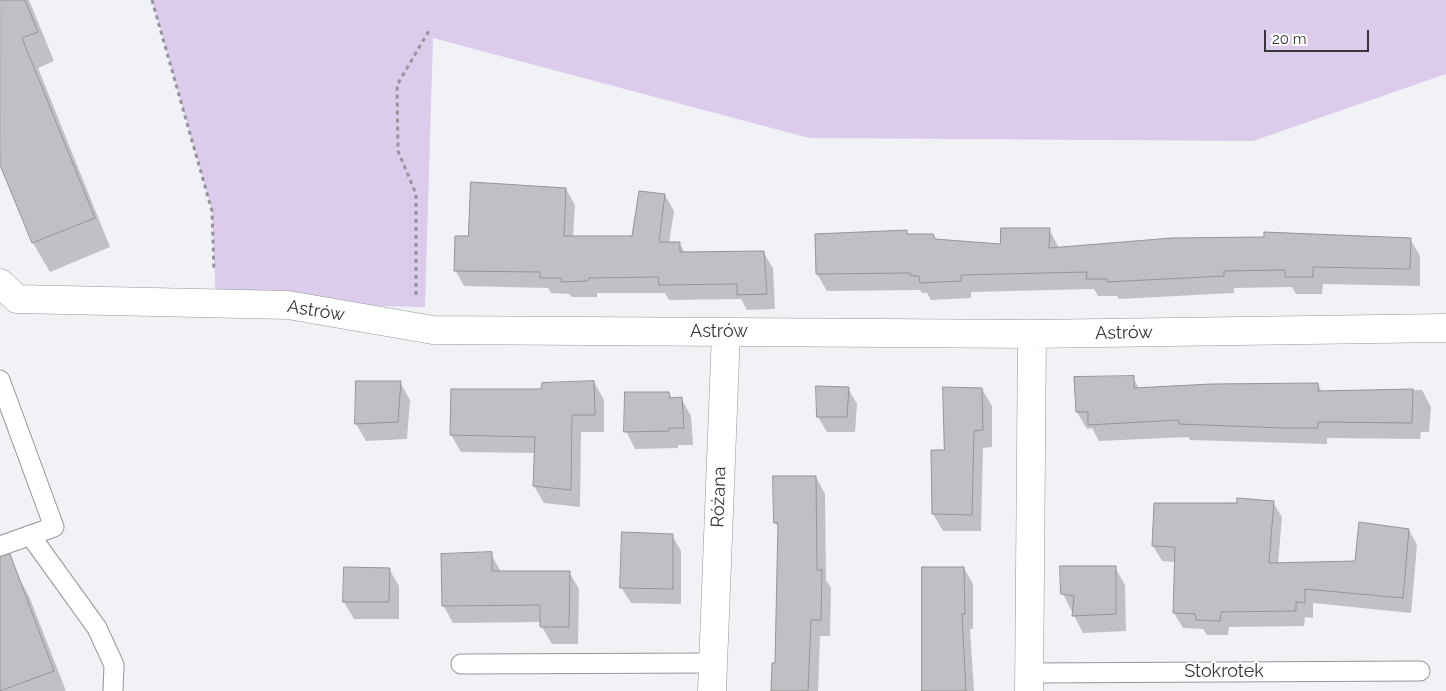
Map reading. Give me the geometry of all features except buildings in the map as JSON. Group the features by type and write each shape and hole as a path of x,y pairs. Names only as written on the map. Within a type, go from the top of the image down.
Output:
{"street":[{"name":"Astrów","path":"0,283 17,299 288,305 433,330 1032,334 1446,328"},
{"name":"Różana","path":"712,691 726,332"},
{"name":"Stokrotek","path":"1029,682 1032,334"}],"lane":[{"path":"0,380 54,527 0,546"},
{"path":"30,535 97,628 114,665 113,691"},
{"path":"461,664 713,663"},
{"name":"Stokrotek","path":"1029,682 1420,670"}],"path":[{"path":"152,0 212,212 216,303"},
{"path":"419,301 415,294 416,194 398,151 397,85 430,29"}],"shaded area":[{"path":"152,0 1446,0 1446,74 1253,141 809,138 433,38 425,307 216,303 212,211"}]}
